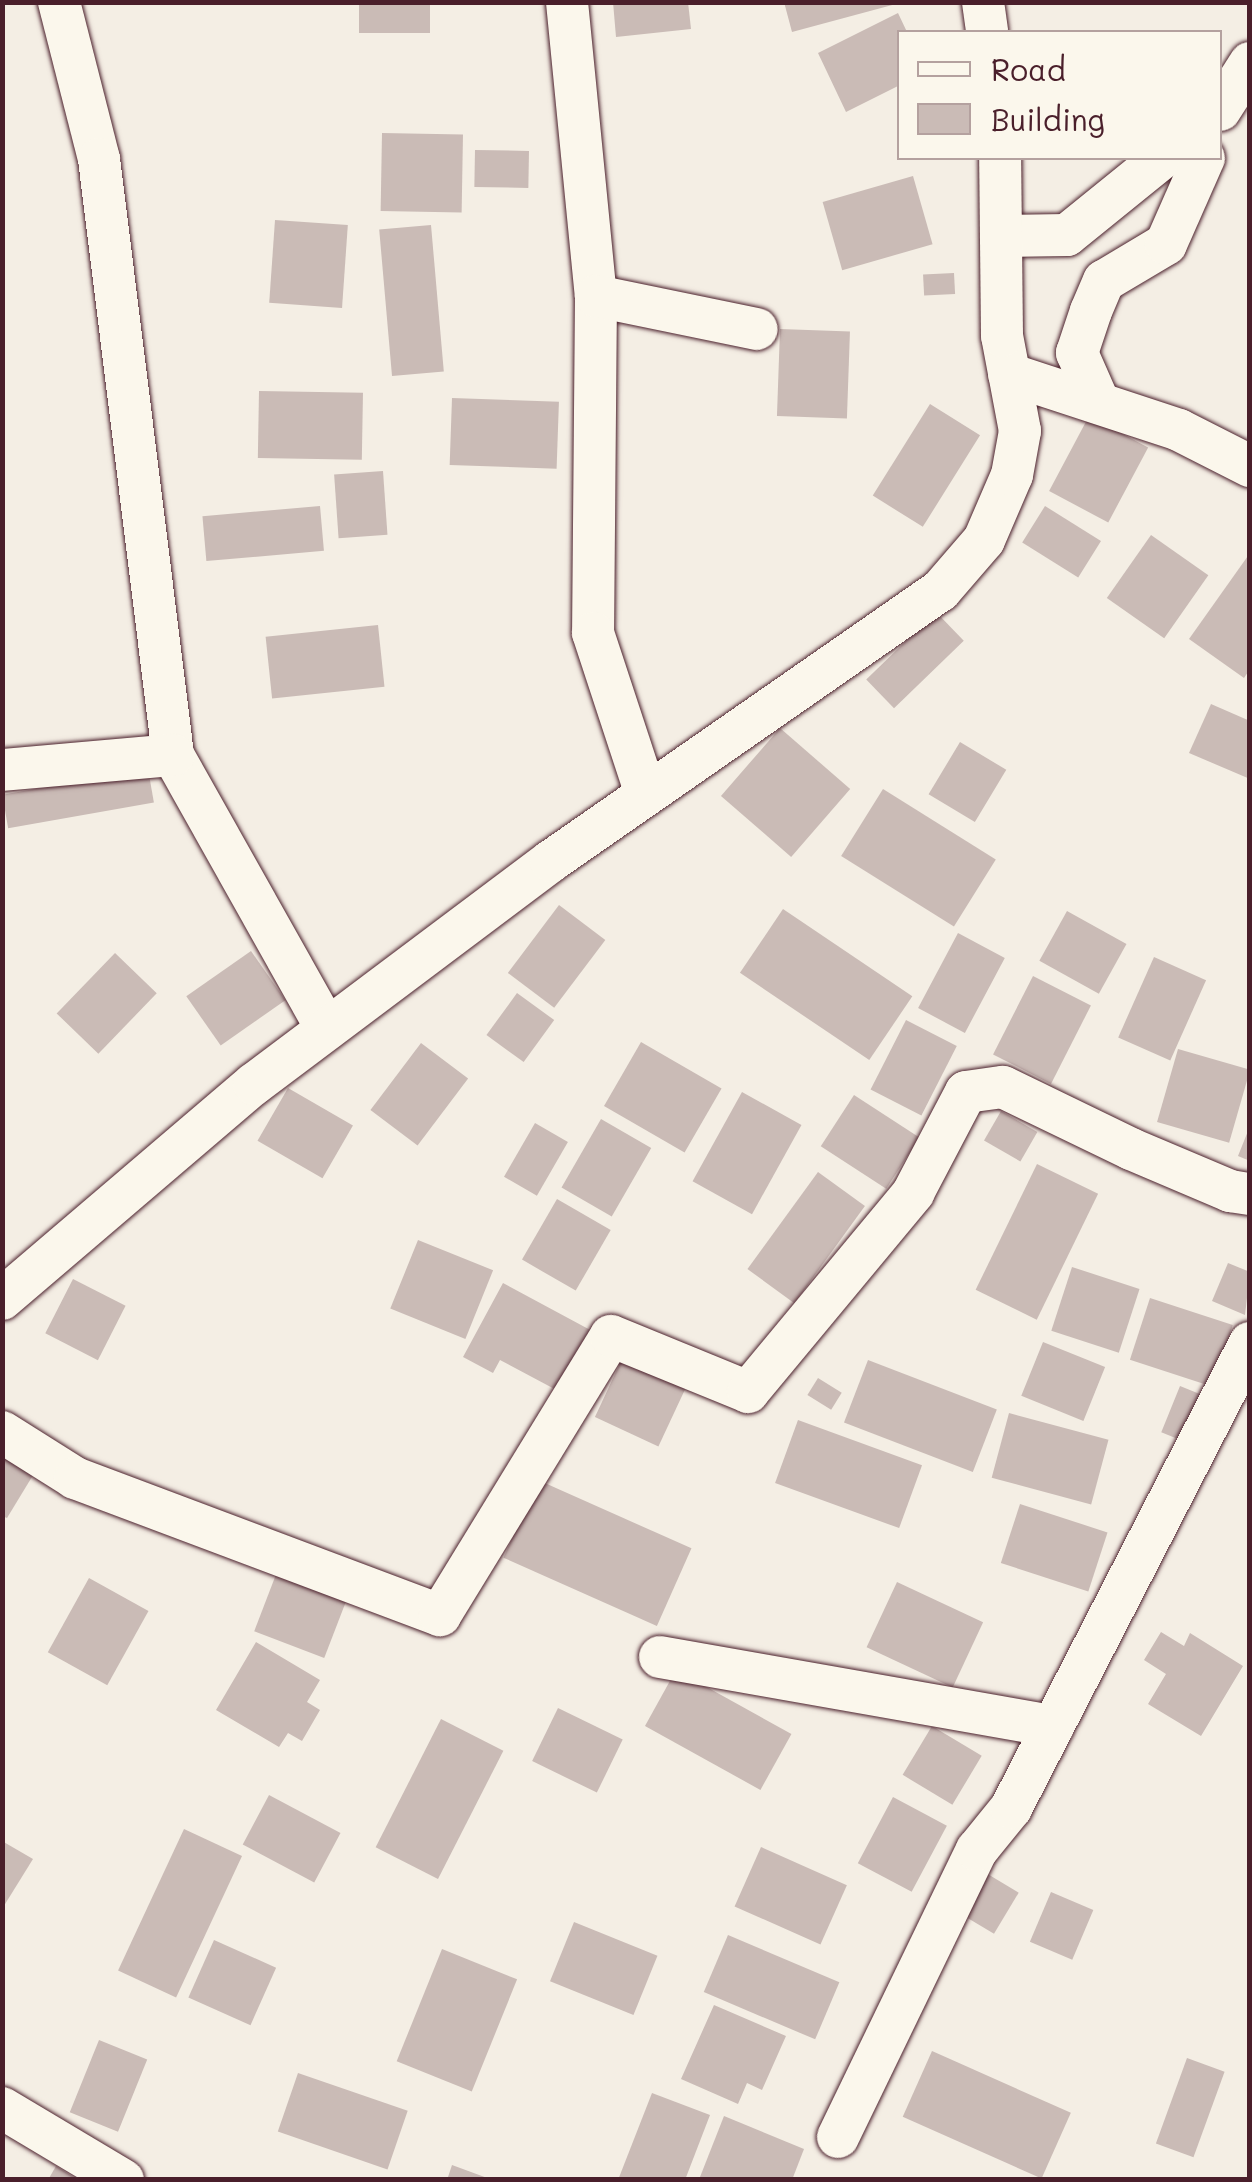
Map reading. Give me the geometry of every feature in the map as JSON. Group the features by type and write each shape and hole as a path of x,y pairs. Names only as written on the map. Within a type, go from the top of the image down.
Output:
{"street":[{"path":"60,2 99,159 173,755 327,1030"},
{"path":"567,2 596,296 593,633 646,794"},
{"path":"983,2 988,30"},
{"path":"1222,107 1250,63"},
{"path":"2,1299 254,1084 646,794 940,591 984,540 1012,475 1020,431 1002,336 1000,160"},
{"path":"1001,236 1067,235 1160,160"},
{"path":"1099,403 1077,353 1091,311 1104,282 1166,244 1203,160"},
{"path":"596,296 757,329"},
{"path":"1009,374 1179,430 1250,466"},
{"path":"2,770 173,755"},
{"path":"2,1432 75,1478 440,1615 611,1336 748,1392 913,1192 966,1092 1003,1087 1131,1150 1230,1191 1250,1194"},
{"path":"838,2137 977,1850 1011,1808 1250,1343"},
{"path":"660,1657 1054,1726"},
{"path":"2,2108 122,2180"}],"building":[{"path":"359,2 430,2 430,33 359,33"},
{"path":"613,2 688,2 691,29 616,37"},
{"path":"784,2 896,2 896,4 792,32"},
{"path":"898,13 906,30 897,30 897,86 846,112 818,53"},
{"path":"382,133 463,134 462,212 381,211"},
{"path":"475,150 529,151 528,188 474,187"},
{"path":"913,176 933,244 842,270 823,202"},
{"path":"275,220 348,225 342,308 269,303"},
{"path":"431,225 444,371 392,376 379,230"},
{"path":"954,273 955,294 924,296 923,275"},
{"path":"780,329 850,331 847,418 777,416"},
{"path":"259,391 363,393 362,460 258,458"},
{"path":"452,398 559,402 557,469 450,465"},
{"path":"930,404 980,435 923,527 873,496"},
{"path":"1089,416 1148,447 1108,523 1049,491"},
{"path":"383,471 387,535 339,538 334,474"},
{"path":"320,506 324,551 206,561 202,516"},
{"path":"1045,506 1101,541 1078,577 1022,542"},
{"path":"1151,535 1208,575 1164,638 1107,598"},
{"path":"1250,553 1250,669 1244,678 1189,639"},
{"path":"936,612 964,641 894,708 866,679"},
{"path":"378,625 384,687 272,698 266,637"},
{"path":"1211,704 1250,721 1250,779 1189,753"},
{"path":"780,728 850,789 791,857 721,796"},
{"path":"960,742 1006,770 975,822 929,794"},
{"path":"148,769 154,802 8,828 2,795"},
{"path":"883,789 996,859 954,926 841,856"},
{"path":"559,905 605,940 554,1008 508,973"},
{"path":"783,909 912,996 869,1060 740,973"},
{"path":"1067,911 1126,944 1099,994 1039,961"},
{"path":"958,933 1005,958 965,1033 918,1008"},
{"path":"251,951 285,1000 221,1045 186,996"},
{"path":"115,953 157,993 98,1054 57,1013"},
{"path":"1154,957 1206,980 1170,1061 1118,1037"},
{"path":"1033,976 1091,1006 1051,1084 993,1054"},
{"path":"517,993 554,1020 524,1062 486,1035"},
{"path":"906,1020 957,1046 921,1115 871,1089"},
{"path":"641,1042 722,1088 685,1153 604,1106"},
{"path":"421,1043 468,1079 418,1146 370,1110"},
{"path":"1178,1049 1250,1070 1229,1143 1157,1122"},
{"path":"288,1088 353,1126 322,1178 258,1141"},
{"path":"742,1092 801,1125 752,1214 693,1181"},
{"path":"854,1095 919,1137 886,1189 821,1146"},
{"path":"1001,1111 1037,1132 1020,1161 984,1140"},
{"path":"601,1119 651,1148 612,1216 562,1187"},
{"path":"535,1123 568,1142 537,1196 504,1177"},
{"path":"1250,1126 1250,1161 1238,1156"},
{"path":"1037,1164 1098,1194 1037,1320 976,1290"},
{"path":"818,1172 865,1206 794,1303 747,1269"},
{"path":"557,1199 611,1230 576,1291 522,1260"},
{"path":"418,1240 493,1270 465,1339 390,1309"},
{"path":"1228,1263 1250,1272 1245,1315 1212,1301"},
{"path":"1072,1267 1140,1289 1119,1353 1051,1331"},
{"path":"73,1279 126,1306 98,1360 45,1333"},
{"path":"503,1283 594,1332 562,1393 500,1360 493,1373 463,1357"},
{"path":"1150,1298 1233,1325 1213,1387 1130,1360"},
{"path":"1043,1342 1105,1367 1083,1421 1021,1396"},
{"path":"622,1359 685,1389 658,1447 595,1417"},
{"path":"868,1360 997,1409 973,1472 844,1423"},
{"path":"818,1378 842,1393 831,1410 807,1395"},
{"path":"1180,1386 1202,1395 1184,1441 1161,1432"},
{"path":"1009,1413 1108,1440 1091,1504 992,1478"},
{"path":"798,1420 922,1465 899,1528 775,1483"},
{"path":"2,1445 38,1467 7,1518 2,1516"},
{"path":"538,1480 691,1548 657,1626 503,1558"},
{"path":"1020,1504 1107,1532 1088,1591 1001,1563"},
{"path":"280,1564 350,1591 324,1658 254,1631"},
{"path":"89,1578 148,1611 107,1685 48,1652"},
{"path":"897,1582 983,1622 953,1687 867,1647"},
{"path":"1161,1632 1184,1646 1190,1633 1243,1666 1201,1736 1148,1704 1166,1674 1144,1660"},
{"path":"256,1642 320,1680 307,1702 320,1710 302,1741 288,1733 279,1747 216,1710"},
{"path":"676,1670 791,1734 760,1790 645,1726"},
{"path":"558,1708 623,1740 597,1793 532,1761"},
{"path":"441,1719 503,1751 438,1879 376,1847"},
{"path":"932,1726 982,1756 952,1805 903,1775"},
{"path":"269,1795 341,1833 314,1882 243,1844"},
{"path":"893,1797 947,1826 912,1892 858,1863"},
{"path":"184,1829 242,1856 176,1997 118,1970"},
{"path":"2,1841 33,1859 2,1909"},
{"path":"761,1847 847,1885 820,1945 735,1906"},
{"path":"981,1870 1019,1893 994,1934 956,1911"},
{"path":"1051,1892 1093,1910 1072,1960 1030,1942"},
{"path":"574,1922 657,1956 633,2015 550,1981"},
{"path":"728,1935 839,1982 815,2039 704,1992"},
{"path":"214,1940 276,1968 250,2025 188,1998"},
{"path":"442,1949 517,1979 472,2092 397,2061"},
{"path":"714,2005 786,2036 762,2090 747,2083 738,2104 681,2079"},
{"path":"99,2040 147,2059 118,2132 70,2112"},
{"path":"932,2051 1071,2113 1042,2179 903,2117"},
{"path":"1187,2058 1225,2072 1193,2157 1156,2144"},
{"path":"298,2073 408,2111 387,2169 278,2132"},
{"path":"652,2093 710,2115 685,2180 618,2180"},
{"path":"724,2116 804,2149 792,2180 700,2177"},
{"path":"452,2165 490,2179 490,2180 447,2180"},
{"path":"56,2166 78,2180 48,2180"}]}
